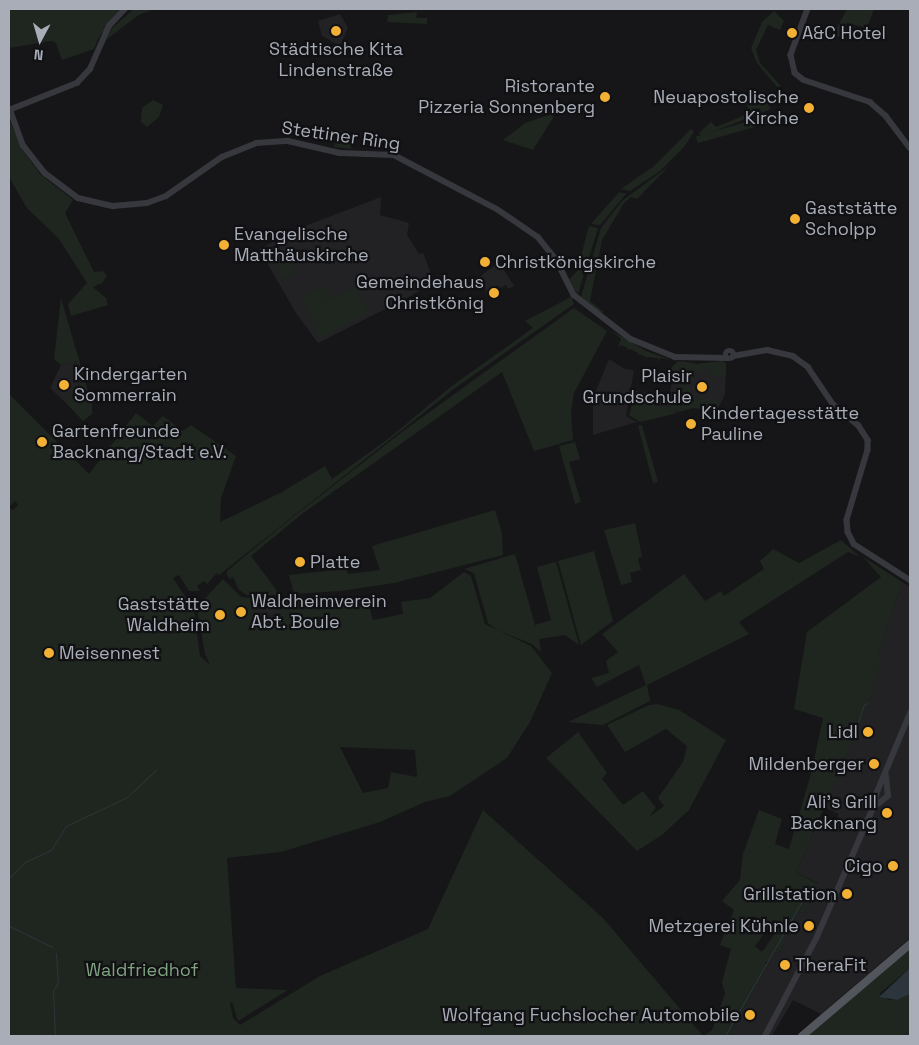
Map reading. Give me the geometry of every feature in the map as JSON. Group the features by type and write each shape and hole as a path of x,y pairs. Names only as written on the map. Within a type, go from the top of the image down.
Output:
{"main road":[{"path":"802,1036 910,944"}],"street":[{"path":"9,110 77,83 90,69 109,26 125,9"},
{"path":"808,9 792,55 796,73 804,80 870,102 886,116 910,148"},
{"name":"Stettiner Ring","path":"9,110 23,145 45,173 78,198 113,206 147,203 166,196 222,157 264,142 288,141 348,154 394,155 503,213 538,237 556,259 574,295 586,307 631,339 658,352 693,358 730,356 767,350 793,356 808,367 833,404 859,426 868,440 868,450 847,520 849,536 861,549 910,580"},
{"path":"765,1036 801,970 873,808 877,795 883,789 886,770 910,713"},
{"path":"873,808 888,794 883,789"},
{"path":"877,795 884,799"}],"shaded area":[{"path":"340,14 348,28 340,46 322,36 318,21"},
{"path":"381,197 380,215 409,223 407,235 419,254 423,253 434,281 409,297 318,343 296,313 259,249 305,226"},
{"path":"499,262 514,286 508,289 506,285 500,288 498,285 487,292 478,278"},
{"path":"609,359 625,369 634,370 626,416 637,422 593,435 593,398"},
{"path":"75,361 82,381 66,403 50,388 61,365"},
{"path":"682,361 697,364 723,361 726,364 725,394 717,410 693,407 669,414 631,408 634,391 670,395 672,379 676,379 675,371"},
{"path":"902,582 910,587 910,938 821,1014 793,1000 772,1036 733,1036 730,1034 773,953 780,952 798,911 803,913 818,883 796,873 819,819 834,825 839,814 822,806 871,696 881,658 878,656"},
{"path":"255,598 280,599 279,616 254,615"},
{"path":"910,968 910,994 897,1000 879,997"}],"green space":[{"path":"9,9 122,9 99,37 94,49 62,60 56,43 51,41 9,48"},
{"path":"134,9 153,9 137,16 106,40 112,28"},
{"path":"847,9 874,9 867,28 847,23 839,37 833,35"},
{"path":"774,11 784,21 780,30 768,25 756,50 760,63 781,86 777,87 757,63 751,48 762,22"},
{"path":"417,12 416,18 427,18 427,24 387,22 388,15"},
{"path":"735,92 761,105 766,101 771,109 702,136 699,133 711,122 716,127 750,113 747,105 734,97"},
{"path":"153,100 163,105 159,117 147,127 141,122 142,108"},
{"path":"552,114 553,118 533,150 503,140 525,123"},
{"path":"767,116 769,123 698,143 696,136"},
{"path":"9,119 23,151 41,175 73,200 65,213 94,272 103,271 107,276 102,283 93,287 106,298 108,305 71,316 68,304 87,283 59,239 27,208 9,177"},
{"path":"691,129 694,132 684,147 660,171 630,191 621,189 654,166"},
{"path":"337,130 351,133 351,149 334,147"},
{"path":"669,166 637,199 631,197 624,203 602,240 590,301 604,312 600,313 581,297 601,228 622,201"},
{"path":"619,192 626,194 600,225 591,224"},
{"path":"589,226 598,228 578,294 568,281 577,271"},
{"path":"285,250 296,272 283,279 272,256"},
{"path":"324,286 330,297 312,306 356,287 368,313 320,339 301,297"},
{"name":"Waldfriedhof","path":"571,297 574,304 455,388 219,575 217,573 207,584 204,581 197,586 200,591 189,591 179,575 173,578 194,610 200,656 210,665 205,654 197,607 223,579 241,597 255,598 256,615 278,616 284,598 321,597 341,606 369,606 373,620 403,614 401,602 430,598 464,572 471,576 485,624 531,646 552,673 530,722 507,758 450,796 425,802 380,822 281,852 227,858 236,988 288,990 238,1021 232,1002 230,1003 233,1018 240,1025 320,976 428,929 483,810 603,918 703,1036 9,1036 9,508 13,510 18,505 15,501 9,507 9,394 89,474 136,413 153,426 163,416 183,431 191,425 236,456 221,498 220,522 282,492 325,466 332,479 388,439 453,385 533,328 525,321","holes":["340,747 415,750 417,777 391,772 388,788 363,793"]},
{"path":"61,298 92,405 92,414 83,421 66,403 82,381 76,361 61,365 54,359"},
{"path":"574,308 607,331 574,393 571,413 573,440 534,451 502,372 302,514 251,556 280,595 247,595 239,590 233,577 230,579 227,571 284,524 406,429"},
{"path":"610,330 646,351 671,360 660,358 658,361 658,358 647,357 645,360 646,357 639,354 638,356 638,353 630,349 627,351 628,348 621,345 618,347 621,339"},
{"path":"678,361 697,364 723,361 726,364 726,377 708,375 708,370 684,371 679,368 678,372 668,371"},
{"path":"680,386 691,387 690,398 719,401 716,411 693,408 679,412 676,408 671,409 665,398 638,395 633,401 634,391 678,397"},
{"path":"633,403 664,407 665,404 669,411 678,413 640,422 629,415"},
{"path":"642,425 658,482 653,483 638,426"},
{"path":"575,442 580,459 569,462 581,502 575,504 559,446"},
{"path":"495,510 502,533 503,555 394,583 340,591 294,594 289,575 346,569 348,574 380,570 372,546"},
{"path":"635,523 642,556 638,559 641,570 630,573 632,582 621,585 604,530"},
{"path":"841,540 859,556 848,552 739,622 749,634 647,685 650,701 603,725 568,722 646,685 639,665 597,687 591,678 609,673 606,661 618,652 602,634 684,574 705,601 721,591 724,596 764,569 760,561 773,549 799,563"},
{"path":"594,551 613,621 581,645 558,561"},
{"path":"515,554 535,625 551,620 537,567 556,562 579,645 565,635 539,639 541,652 532,644 497,630 488,623 474,573 464,569"},
{"path":"863,557 902,582 878,656 882,658 871,696 796,873 818,884 804,913 798,911 780,952 773,953 769,962 765,962 767,965 730,1034 733,1036 704,1036 712,1030 725,994 722,982 731,949 720,945 734,910 722,901 740,880 743,854 759,810 782,819 775,844 789,849 811,774 823,718 794,709 807,632 881,577","holes":["774,920 781,925 762,952 755,946"]},
{"path":"658,704 679,710 726,740 689,810 662,835 637,851 546,758 578,732 607,773 602,779 623,805 643,791 656,808 649,817 664,806 658,798 683,762 687,746 666,729 625,752 607,725 649,705"},
{"path":"910,948 910,968 879,994 889,1000 897,1000 910,994 910,1036 808,1036"}],"waterway":[{"path":"853,738 864,705 868,703"},
{"path":"9,878 25,862 51,850 66,826 127,797 156,770"},
{"path":"725,1036 811,885"},
{"path":"9,926 52,947"},
{"path":"55,1036 53,991 58,983 56,953"}],"place":[{"name":"Städtische Kita Lindenstraße","path":"336,31"},
{"name":"A&C Hotel","path":"792,33"},
{"name":"Ristorante Pizzeria Sonnenberg","path":"605,97"},
{"name":"Neuapostolische Kirche","path":"809,108"},
{"name":"Gaststätte Scholpp","path":"795,219"},
{"name":"Evangelische Matthäuskirche","path":"224,245"},
{"name":"Christkönigskirche","path":"485,262"},
{"name":"Gemeindehaus Christkönig","path":"494,293"},
{"name":"Kindergarten Sommerrain","path":"64,385"},
{"name":"Plaisir Grundschule","path":"702,387"},
{"name":"Kindertagesstätte Pauline","path":"691,424"},
{"name":"Gartenfreunde Backnang/Stadt e.V.","path":"42,442"},
{"name":"Platte","path":"300,562"},
{"name":"Waldheimverein Abt. Boule","path":"241,612"},
{"name":"Gaststätte Waldheim","path":"220,615"},
{"name":"Meisennest","path":"49,653"},
{"name":"Lidl","path":"868,732"},
{"name":"Mildenberger","path":"874,764"},
{"name":"Ali's Grill Backnang","path":"887,813"},
{"name":"Cigo","path":"893,866"},
{"name":"Grillstation","path":"847,894"},
{"name":"Metzgerei Kühnle","path":"809,926"},
{"name":"TheraFit","path":"785,965"},
{"name":"Wolfgang Fuchslocher Automobile","path":"750,1015"}]}
